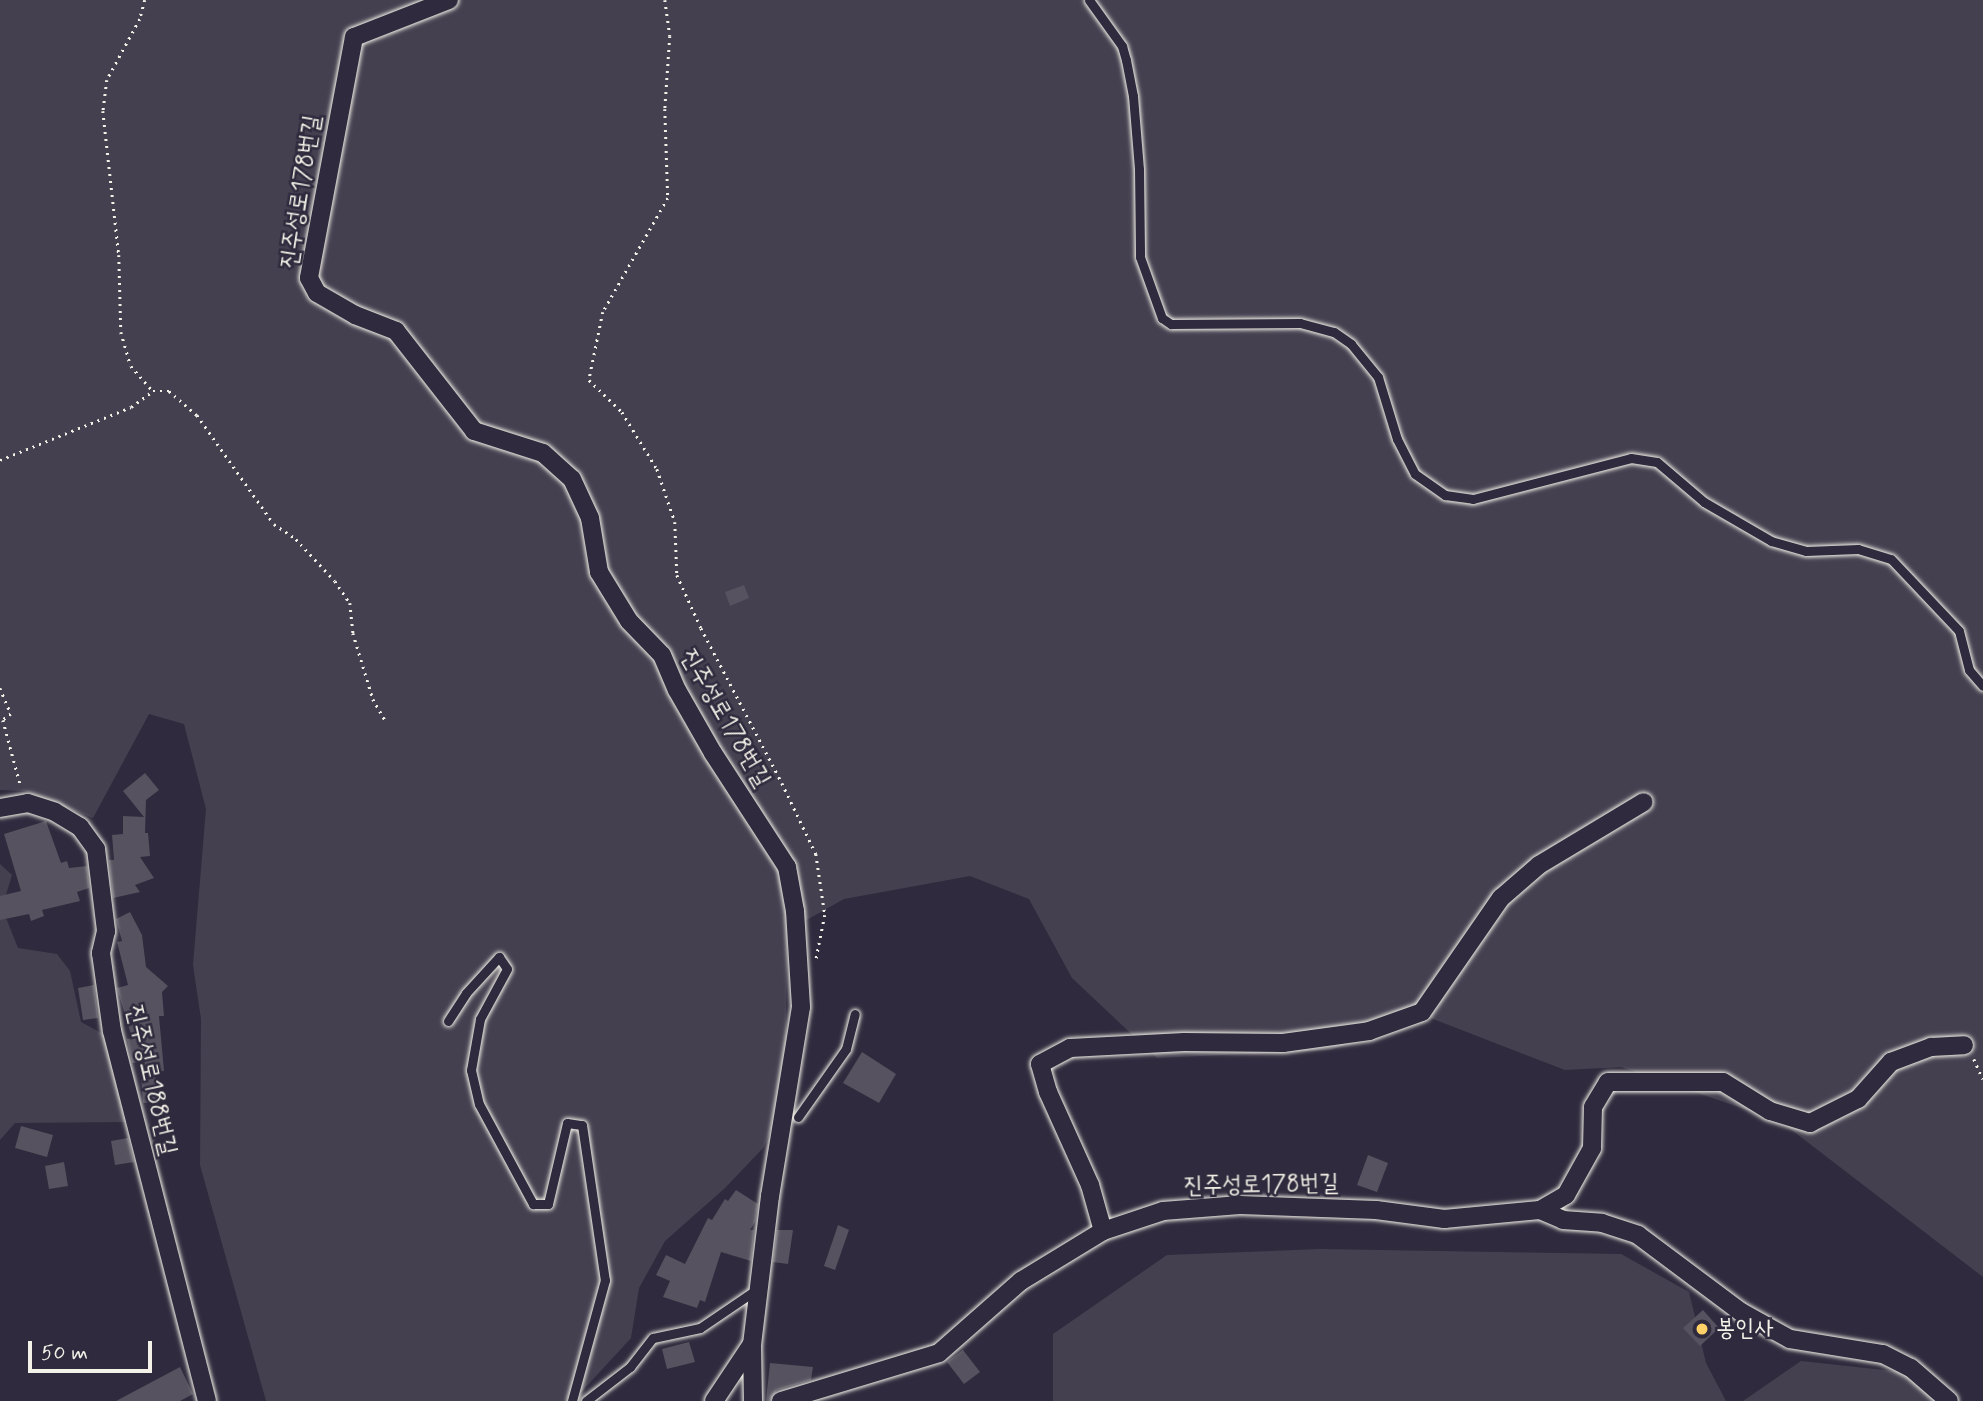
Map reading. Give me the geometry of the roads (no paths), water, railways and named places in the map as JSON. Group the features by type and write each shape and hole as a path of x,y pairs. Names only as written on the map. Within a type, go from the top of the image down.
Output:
{"street":[{"name":"진주성로178번길","path":"449,0 354,37 309,278 317,293 355,315 396,331 474,431 543,453 572,479 590,518 599,572 629,621 662,655 677,690 713,753 787,867 795,911 801,1007 770,1196 752,1344 753,1401"},
{"path":"1103,1231 1090,1185 1048,1092 1040,1064 1070,1048 1184,1042 1283,1043 1368,1031 1422,1012 1501,898 1539,865 1644,802"},
{"name":"진주성로188번길","path":"0,808 28,803 55,811 80,827 96,849 106,931 101,953 112,1031 207,1401"},
{"name":"진주성로178번길","path":"781,1401 939,1353 1021,1281 1103,1231 1164,1212 1240,1205 1376,1210 1444,1219 1539,1209 1566,1195 1592,1148 1594,1107 1608,1082 1723,1082 1770,1111 1810,1123 1858,1099 1891,1062 1931,1047 1964,1045"},
{"name":"진주성로178번길","path":"1539,1209 1563,1220 1602,1223 1638,1235 1741,1312 1790,1339 1883,1354 1912,1368 1949,1401"},
{"name":"진주성로178번길","path":"714,1401 752,1344"}],"lane":[{"path":"1089,0 1122,46 1126,60 1133,96 1139,169 1140,257 1162,318 1171,324 1300,323 1334,332 1351,344 1378,377 1397,439 1415,474 1445,495 1473,499 1631,458 1657,462 1704,502 1770,541 1806,551 1858,549 1891,559 1959,631 1969,670 1983,686"},
{"path":"448,1021 466,993 499,957 507,969 480,1019 471,1070 479,1104 533,1204 548,1204 567,1123 582,1125 605,1280 572,1401"},
{"path":"798,1117 846,1049 855,1014"},
{"path":"586,1401 630,1367 653,1338 700,1328 761,1287"}],"place":[{"name":"봉인사","path":"1702,1329"}]}
